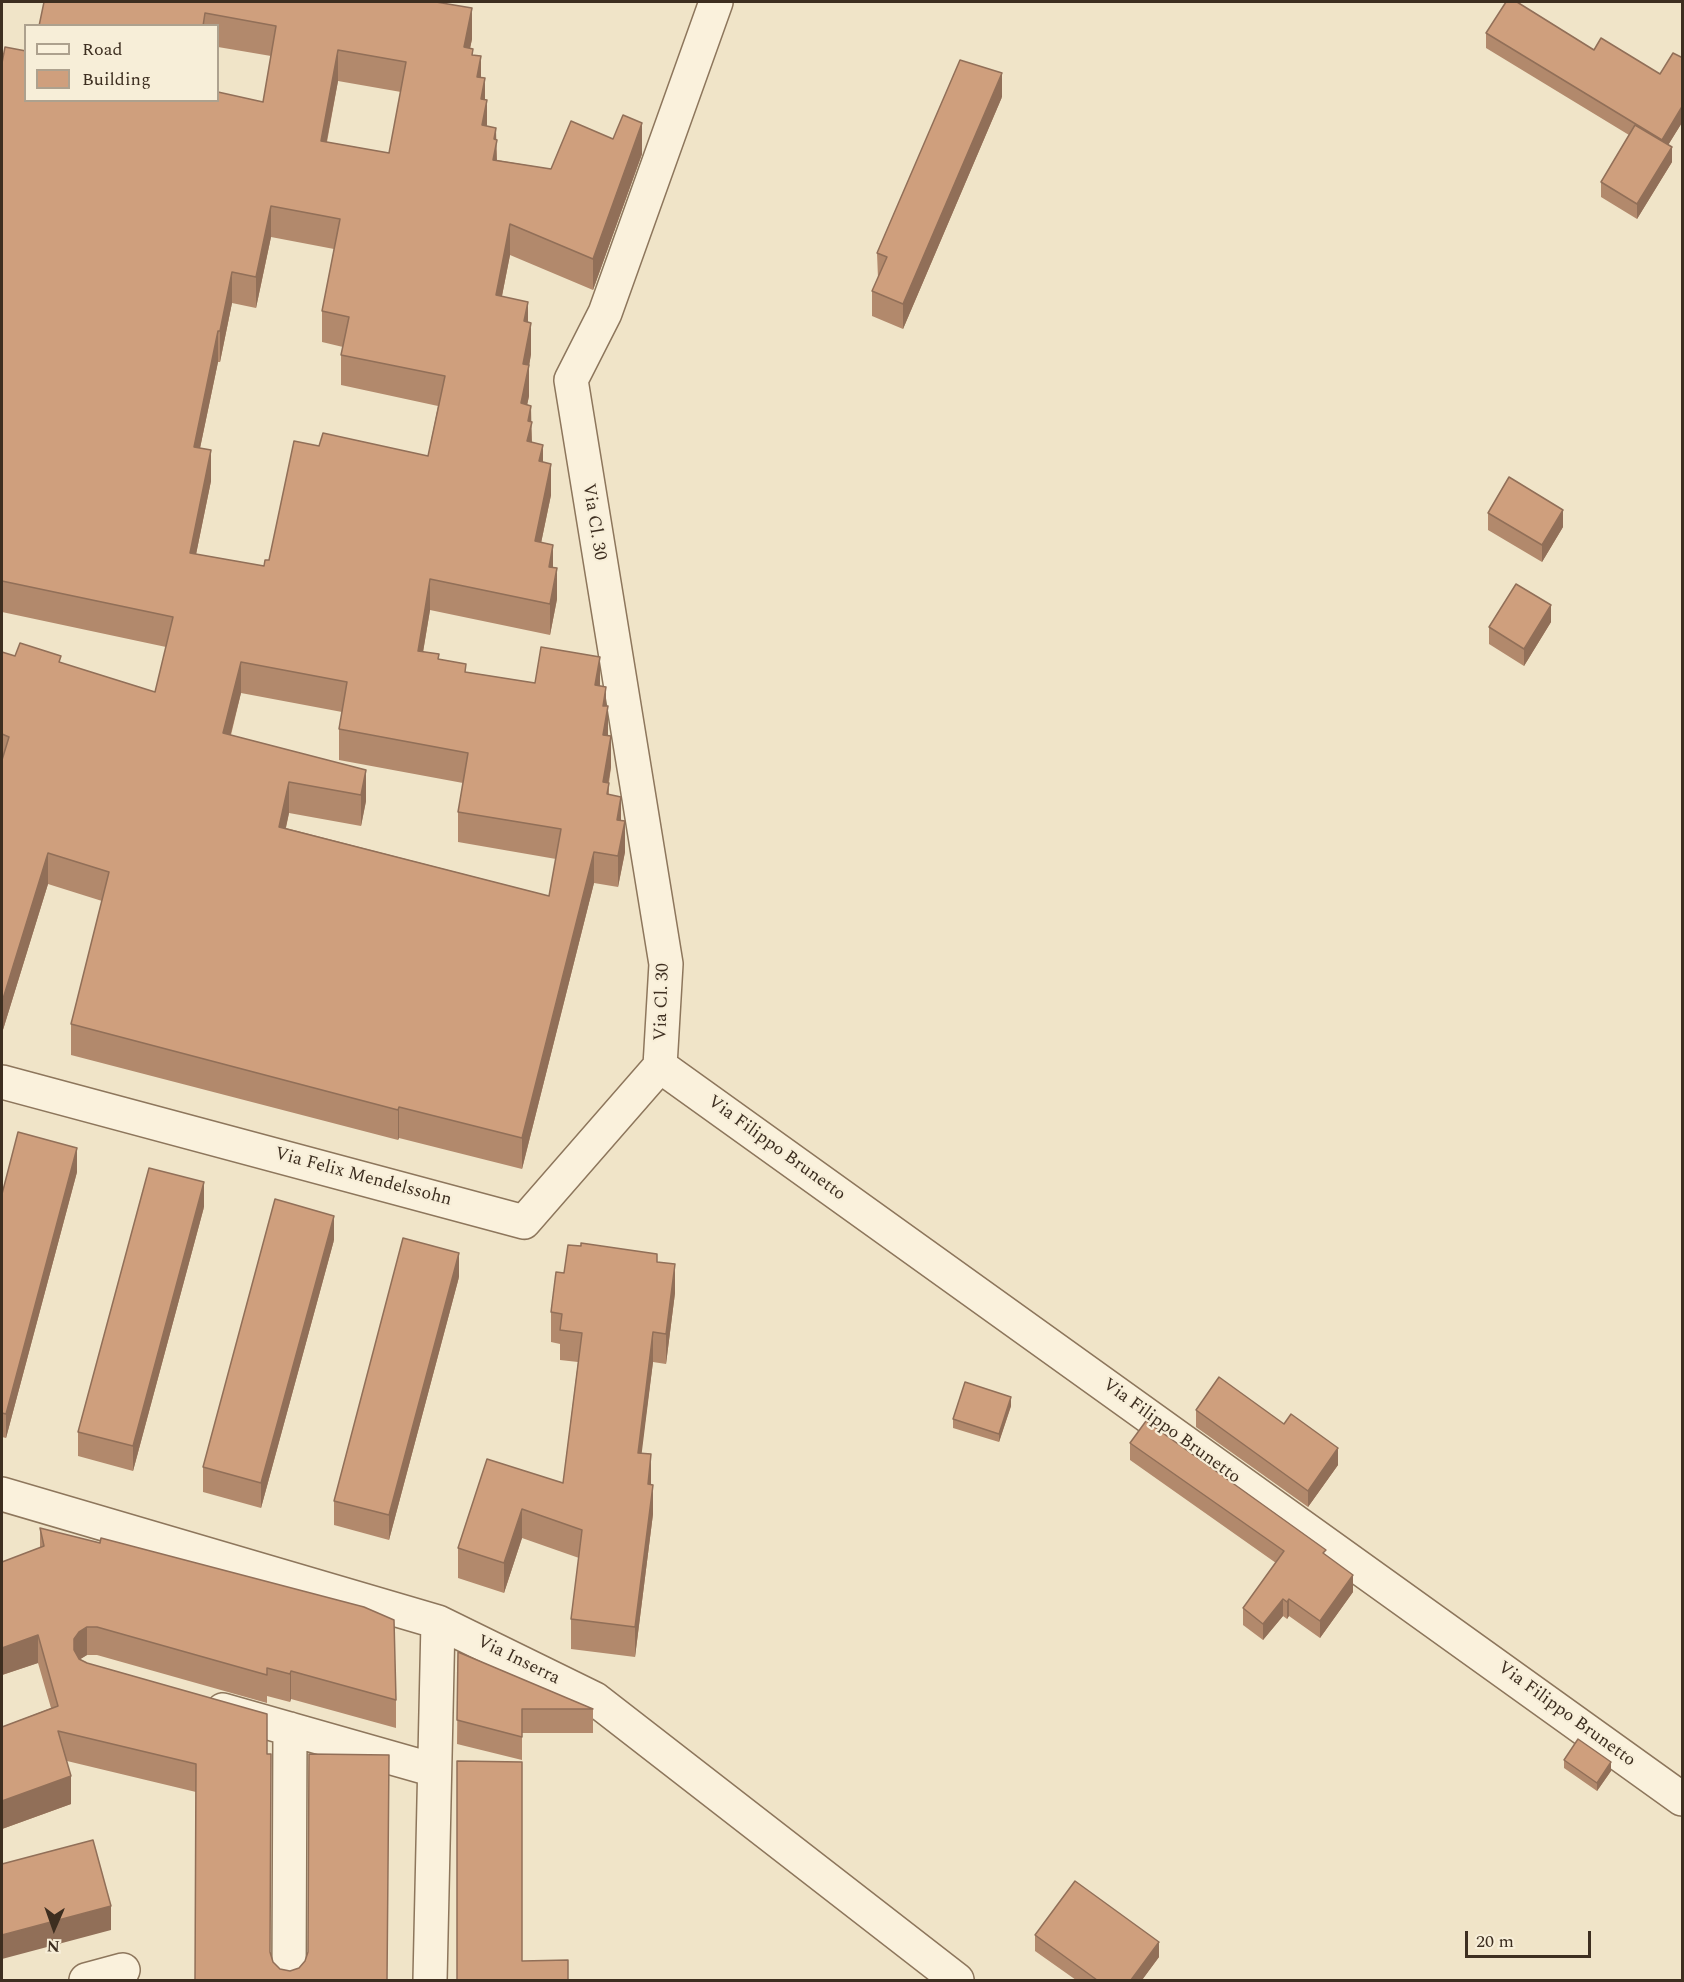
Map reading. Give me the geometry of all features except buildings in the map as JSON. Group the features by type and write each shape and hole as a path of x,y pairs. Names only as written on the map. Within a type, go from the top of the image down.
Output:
{"street":[{"name":"Via Cl. 30","path":"660,1066 666,964 571,380 605,313 716,2"},
{"name":"Via Felix Mendelssohn","path":"2,1082 524,1222 660,1066"},
{"name":"Via Filippo Brunetto","path":"660,1066 1683,1798"},
{"name":"Via Inserra","path":"2,1494 438,1622 595,1699 938,1975"},
{"path":"430,1980 438,1622"},
{"path":"191,1701 434,1770"},
{"path":"288,1980 290,1730"},
{"path":"86,1980 123,1970"}]}
